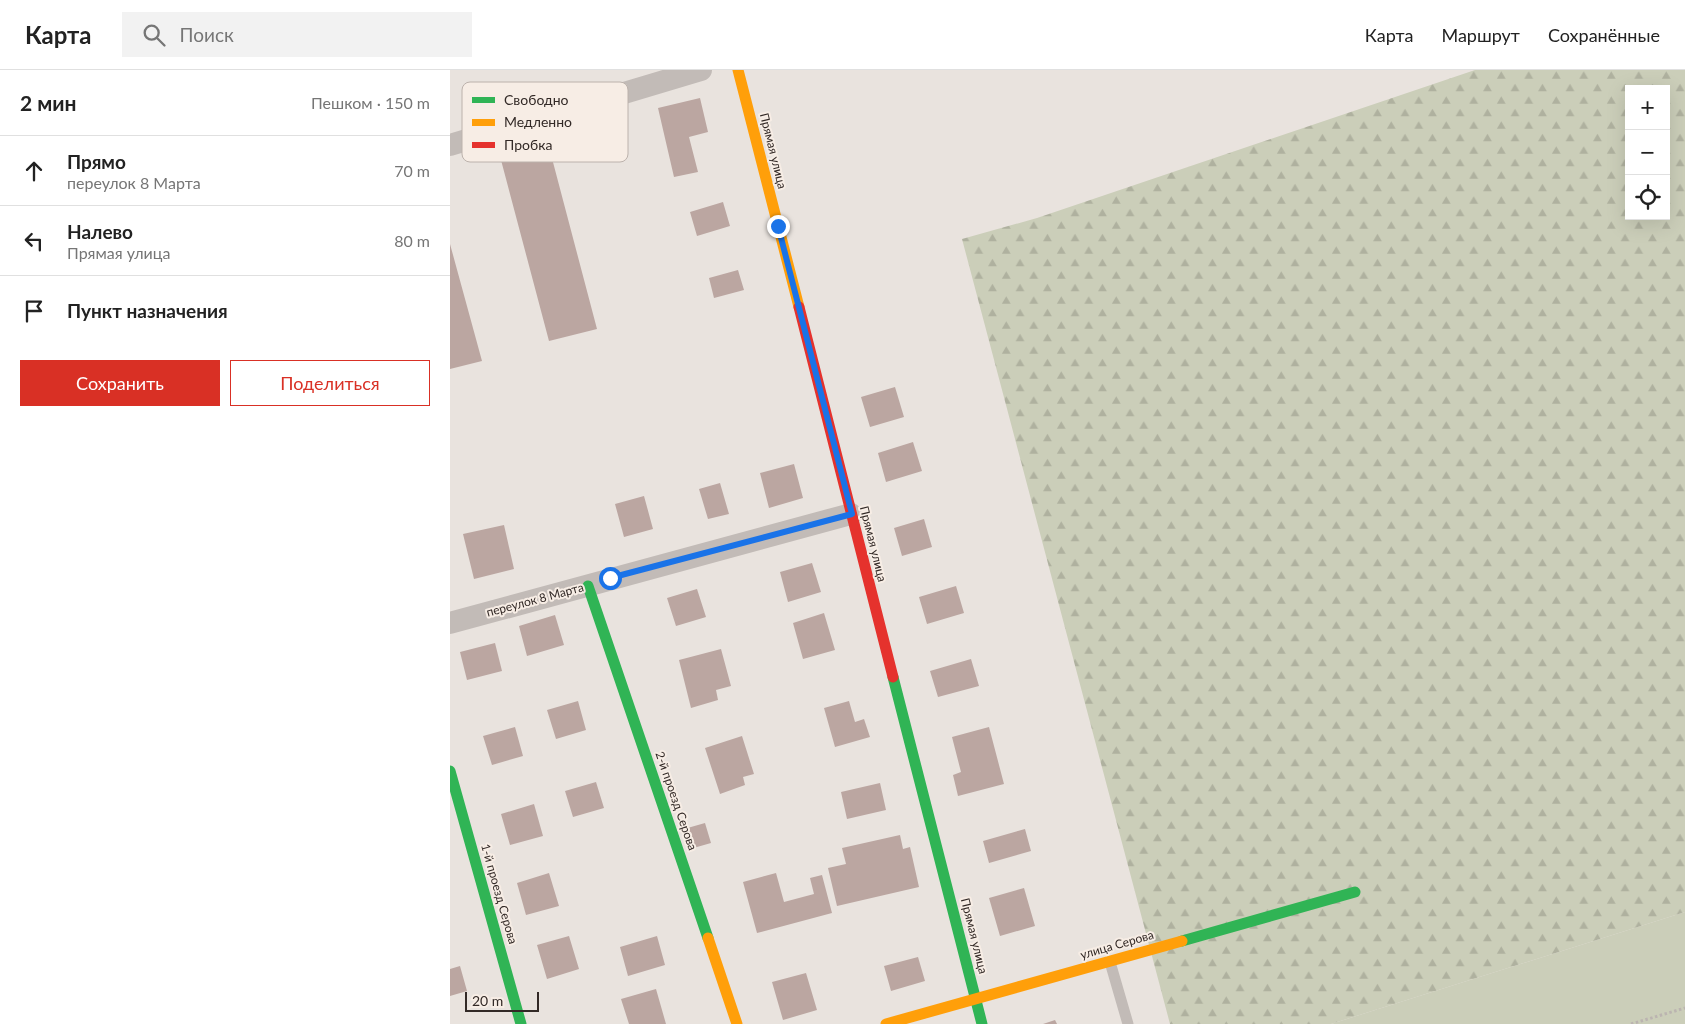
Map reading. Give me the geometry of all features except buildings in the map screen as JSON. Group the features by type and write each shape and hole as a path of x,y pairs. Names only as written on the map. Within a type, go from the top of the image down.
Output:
{"street":[{"path":"628,92 701,70"},
{"name":"Прямая улица","path":"738,70 982,1024"},
{"path":"450,145 462,141"},
{"name":"переулок 8 Марта","path":"450,623 588,586 610,578 852,514"},
{"name":"2-й проезд Серова","path":"588,586 737,1024"},
{"name":"1-й проезд Серова","path":"450,771 521,1024"},
{"name":"улица Серова","path":"886,1024 1354,892"}],"lane":[{"path":"1110,962 1128,1024"}],"path":[{"path":"1631,1024 1685,1008"}],"green space":[{"path":"1475,70 1685,70 1685,912 1331,1024 1170,1024 962,239 1037,218"},
{"path":"1685,912 1685,1024 1331,1024"}],"traffic: fast":[{"path":"588,586 708,938"},
{"path":"893,677 982,1024"},
{"path":"450,771 521,1024"},
{"path":"1182,941 1355,892"}],"traffic: slow":[{"path":"738,70 799,307"},
{"path":"708,938 737,1024"},
{"path":"886,1024 1182,941"}],"traffic: jam":[{"path":"799,307 893,677"}],"route":[{"path":"610,578 852,514 778,226"}]}
